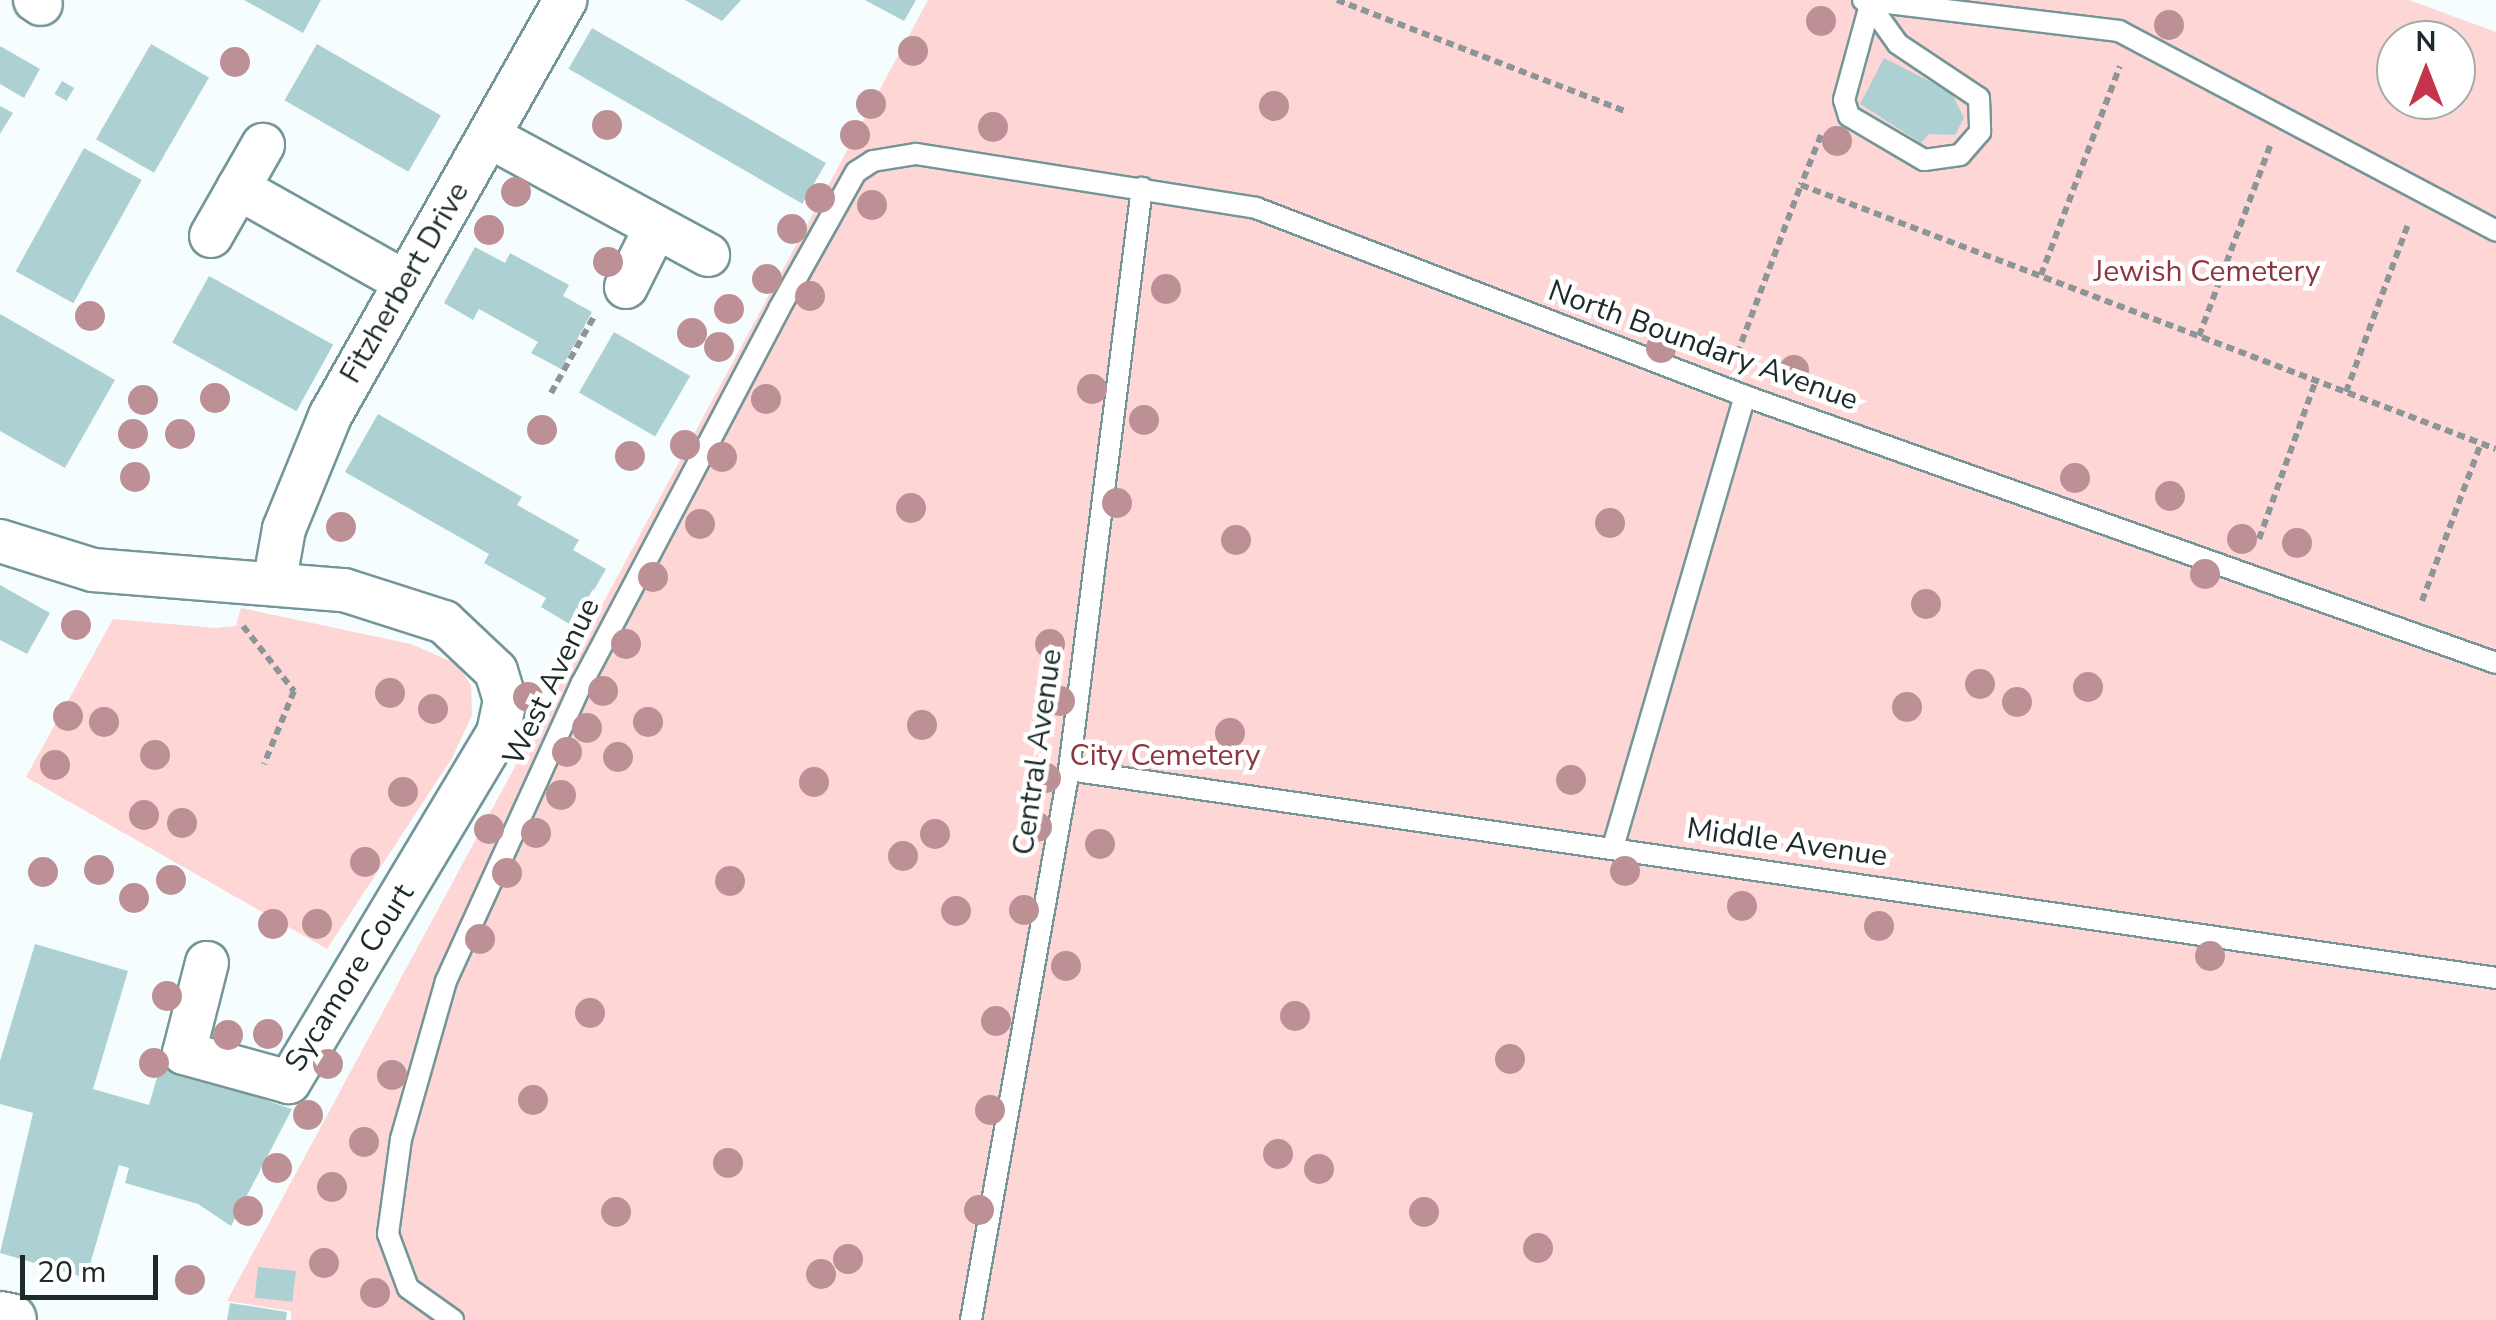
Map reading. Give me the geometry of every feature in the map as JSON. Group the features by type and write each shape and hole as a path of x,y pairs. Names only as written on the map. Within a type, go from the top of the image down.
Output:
{"street":[{"name":"Fitzherbert Drive","path":"276,579 311,456 403,281 490,137 565,0"},
{"path":"490,137 708,256"},
{"path":"210,236 263,144"},
{"path":"238,188 403,281"},
{"path":"626,287 656,227"},
{"path":"0,541 78,568 276,579"},
{"name":"Sycamore Court","path":"207,963 184,1054 288,1082 498,733 505,700 485,654 444,622 276,579"},
{"path":"0,1318 10,1320"}],"lane":[{"path":"1866,3 2131,37 2496,231"},
{"path":"1866,3 1898,44 1975,92 1982,125 1960,155 1924,160 1858,128 1844,100 1866,3"},
{"name":"North Boundary Avenue","path":"873,161 916,154 1256,208 1746,396 2496,664"},
{"name":"West Avenue","path":"453,1320 418,1299 397,1270 388,1234 401,1139 468,928 582,683 770,326 856,172 873,161"},
{"name":"Central Avenue","path":"971,1320 1069,770 1142,188"},
{"path":"1613,847 1746,396"},
{"name":"Middle Avenue","path":"1069,770 2496,978"}],"path":[{"path":"1337,0 1624,111"},
{"path":"2041,276 2131,37"},
{"path":"1737,354 1800,185 1844,100"},
{"path":"2198,336 2281,117"},
{"path":"1800,185 2496,448"},
{"path":"2346,392 2420,193"},
{"path":"551,392 614,281 626,287"},
{"path":"2260,539 2316,380"},
{"path":"2420,605 2482,444"},
{"path":"231,578 239,620 294,691 264,764"}],"green space":[{"name":"City Cemetery","path":"928,0 2409,0 2463,20 2376,20 2376,120 2476,120 2476,25 2496,32 2496,1320 291,1320 291,1311 227,1301"},
{"path":"241,608 411,644 457,664 471,685 472,715 452,758 327,949 26,777 113,619 216,628 236,626"}],"building":[{"path":"244,0 321,0 303,33"},
{"path":"685,0 741,0 722,21"},
{"path":"865,0 916,0 904,21"},
{"path":"592,28 826,163 802,204 568,69"},
{"path":"151,44 209,78 154,173 96,139"},
{"path":"317,44 441,116 408,172 284,100"},
{"path":"0,46 40,69 24,98 0,84"},
{"path":"1884,58 1951,92 1964,118 1955,135 1929,134 1921,143 1860,104"},
{"path":"62,81 74,88 67,101 54,94"},
{"path":"0,106 13,113 0,134"},
{"path":"84,148 142,180 73,303 16,271"},
{"path":"475,247 505,263 510,253 569,285 563,296 592,312 561,369 531,353 538,342 479,309 473,320 444,303"},
{"path":"209,276 333,345 296,411 172,342"},
{"path":"0,314 115,380 65,468 0,431"},
{"path":"614,332 690,376 655,437 579,393"},
{"path":"378,414 522,497 517,505 579,540 573,550 606,569 573,626 541,607 546,598 484,563 489,554 345,472"},
{"path":"0,585 50,613 27,654 0,640"},
{"path":"35,944 128,971 93,1089 149,1105 161,1064 292,1109 231,1226 198,1204 125,1183 129,1168 119,1165 86,1278 0,1253 33,1113 0,1104 0,1061"},
{"path":"258,1267 296,1271 293,1302 255,1298"},
{"path":"230,1303 287,1312 286,1320 227,1320"}],"park label":[{"name":"Jewish Cemetery","path":"2207,272"}]}
